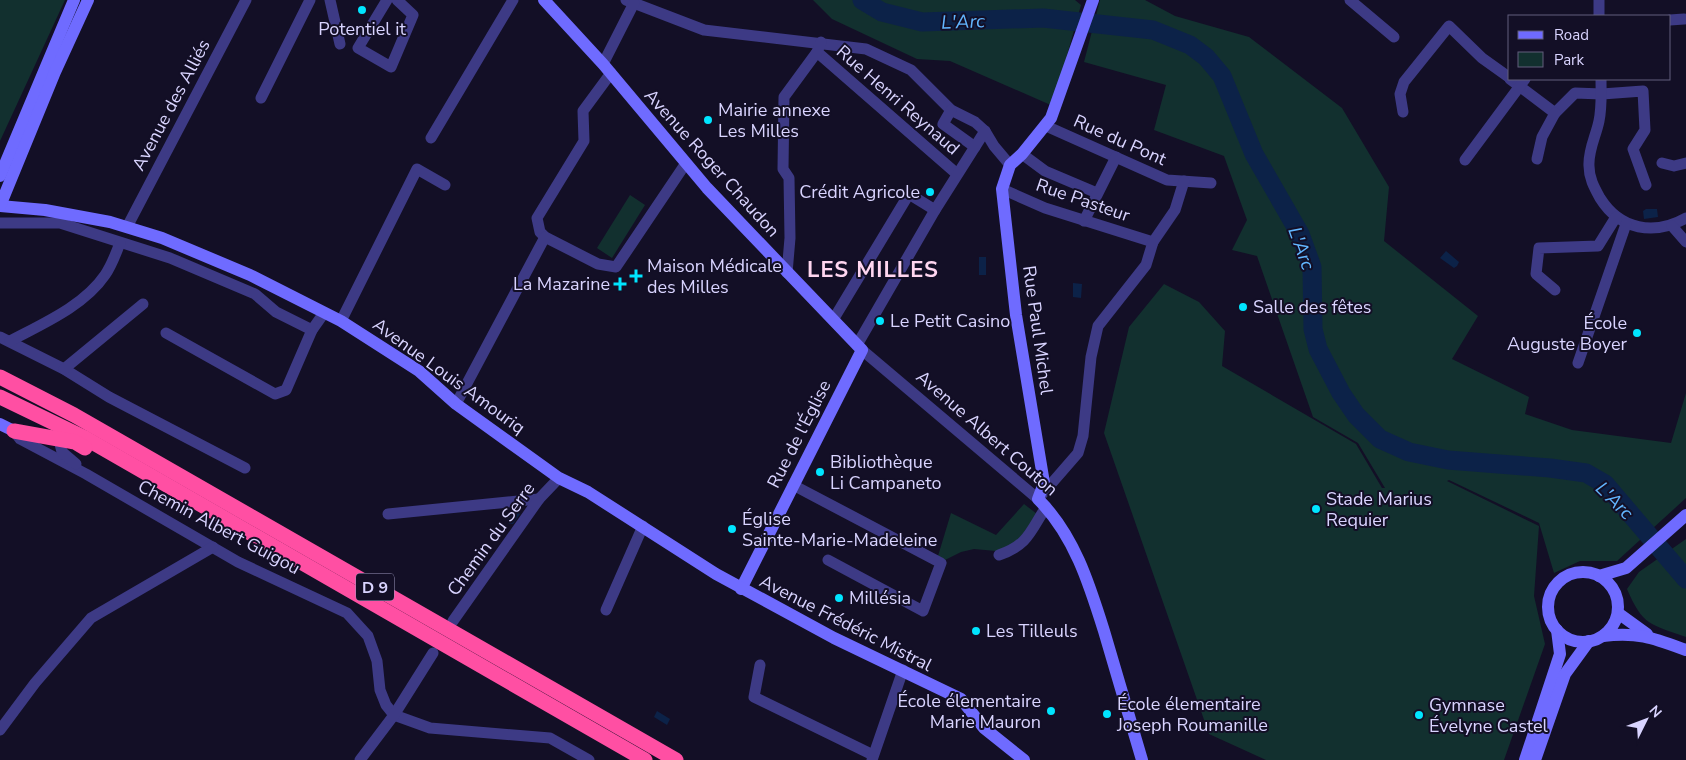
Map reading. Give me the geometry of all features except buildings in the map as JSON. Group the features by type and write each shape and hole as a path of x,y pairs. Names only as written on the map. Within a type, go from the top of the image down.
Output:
{"highway":[{"name":"D 9","path":"0,367 74,415"},
{"name":"D 9","path":"0,377 74,415 676,760"},
{"name":"D 9","path":"0,397 85,438 645,760"},
{"path":"6,427 75,442 160,490 235,524"}],"street":[{"path":"0,176 74,0"},
{"path":"0,206 88,0"},
{"name":"Avenue des Alliés","path":"127,227 246,0"},
{"path":"261,98 310,0"},
{"path":"330,0 340,44"},
{"path":"387,0 358,48 391,67 413,15 397,0"},
{"path":"431,138 513,0"},
{"name":"Avenue Roger Chaudon","path":"544,0 607,69 686,163 787,273 860,348"},
{"path":"1350,0 1394,37"},
{"path":"1599,0 1599,15"},
{"path":"686,163 616,267 598,264 545,237 540,232 537,218 584,140 583,111 607,69 630,2 704,30 819,47 866,49 911,70 951,110 975,122 985,131 994,146 1010,165 1046,126 1059,98 1093,1"},
{"path":"1671,20 1684,19"},
{"path":"1403,112 1400,94 1404,82 1449,26 1482,58 1508,75"},
{"path":"787,273 790,238 789,178 783,170 784,97 819,47"},
{"name":"Rue Henri Reynaud","path":"819,47 957,174"},
{"path":"1465,160 1516,80 1554,113"},
{"path":"1601,80 1600,120 1591,147 1589,166 1592,184 1606,207 1626,224 1643,229 1672,226 1686,218"},
{"path":"1643,80 1644,130 1633,149 1646,185"},
{"path":"1537,159 1542,137 1554,113 1575,93 1602,94 1643,91"},
{"path":"951,110 943,124 975,147"},
{"name":"Rue du Pont","path":"1046,126 1167,180 1211,183"},
{"path":"860,348 935,210 985,131"},
{"path":"1022,154 1045,171 1098,193"},
{"path":"1084,222 1116,157"},
{"path":"1662,163 1674,166 1686,163"},
{"name":"Rue Paul Michel","path":"1010,165 1002,189 1016,315 1044,484 1042,503"},
{"path":"341,321 417,169 446,185"},
{"path":"999,555 1016,549 1026,540 1042,503 1078,454 1083,436 1091,357 1098,326 1146,265 1153,242 1175,210 1184,181"},
{"name":"Rue Pasteur","path":"1002,189 1045,208 1084,222 1153,242"},
{"path":"833,320 909,194 935,210"},
{"name":"Avenue Louis Amouriq","path":"0,206 70,214 127,227 197,252 341,321 419,371 456,404 559,478 588,492 741,589"},
{"path":"1555,290 1536,274 1538,248 1598,246 1616,217"},
{"path":"0,223 60,223 170,258 255,294 276,312 312,330"},
{"path":"1578,363 1626,224"},
{"path":"1672,226 1686,242"},
{"path":"456,404 545,237"},
{"path":"5,339 48,322 86,294 105,276 120,243"},
{"path":"64,369 143,304"},
{"path":"166,334 275,394 286,390 312,330 324,313"},
{"path":"5,339 64,369 109,397 245,468"},
{"name":"Avenue Albert Couton","path":"860,348 1042,503 1078,557 1088,582 1142,760"},
{"name":"Rue de l'Église","path":"741,589 860,348"},
{"name":"Chemin Albert Guigou","path":"6,427 20,440 86,474 238,562 347,613 368,636 377,661 380,690 386,705 394,715"},
{"name":"Chemin Albert Guigou","path":"59,440 62,452 86,474"},
{"name":"Chemin du Serre","path":"453,621 539,499 559,478"},
{"path":"793,485 941,563 923,611 828,560"},
{"path":"388,514 539,499"},
{"path":"1599,576 1629,565 1686,516"},
{"path":"606,610 643,526"},
{"path":"0,730 35,683 91,618 213,548"},
{"path":"1603,636 1610,630 1618,613 1617,598 1629,565"},
{"path":"1617,598 1610,585 1599,576 1587,572 1576,572 1559,581 1553,588 1548,610 1551,621 1558,630 1566,637 1577,641 1589,641 1603,636 1628,633 1651,637 1686,650"},
{"name":"Avenue Frédéric Mistral","path":"741,589 834,638 961,699 984,728 1024,760"},
{"path":"1618,613 1651,637"},
{"path":"1525,760 1560,654 1558,630"},
{"path":"1535,760 1565,674 1589,641"},
{"path":"360,760 394,715 433,653"},
{"path":"760,665 754,697 873,757 903,670"},
{"name":"Avenue Frédéric Mistral","path":"935,688 951,701 971,726 1011,760"},
{"path":"394,715 430,728 550,738 589,760"}],"green space":[{"path":"0,0 65,0 0,141"},
{"path":"813,0 1075,0 1081,5 1053,106 950,61 917,59 832,19"},
{"path":"1100,0 1145,0 1175,16 1249,37 1342,108 1389,187 1384,241 1478,316 1452,359 1529,397 1525,414 1572,430 1671,443 1686,393 1686,498 1617,561 1580,561 1554,573 1539,523 1449,480 1447,481 1539,526 1534,596 1545,644 1504,760 1266,760 1209,734 1104,433 1129,327 1164,284 1199,302 1225,331 1222,366 1356,444 1382,488 1385,488 1358,443 1313,417 1257,256 1232,250 1247,220 1224,156 1154,130 1166,85 1084,62"},
{"path":"630,195 645,205 612,258 597,248"},
{"path":"1024,504 1037,514 1014,546 996,551 974,549 961,552 945,560 938,556 951,513 996,535"},
{"path":"1686,539 1686,637 1649,622 1638,610 1627,589 1639,572"}],"water":[{"path":"1646,209 1657,209 1658,217 1644,219 1643,211"},
{"path":"1446,251 1459,262 1454,268 1440,258"},
{"path":"979,257 986,257 986,275 979,275"},
{"path":"1073,283 1082,284 1081,298 1073,297"},
{"path":"515,510 520,514 513,524 509,524 507,520"},
{"path":"657,711 670,719 667,725 654,717"}],"waterway":[{"name":"L'Arc","path":"862,0 882,12 922,22 1043,18 1153,30 1190,45 1206,57 1222,76 1254,154 1300,234 1312,267 1313,329 1318,349 1341,393 1356,415 1380,439 1409,452 1448,460 1550,468 1586,473 1605,484 1686,579"}],"place":[{"name":"Potentiel it","path":"362,10"},
{"name":"Mairie annexe Les Milles","path":"708,120"},
{"name":"Crédit Agricole","path":"930,192"},
{"name":"Maison Médicale des Milles","path":"636,276"},
{"name":"La Mazarine","path":"620,284"},
{"name":"Salle des fêtes","path":"1243,307"},
{"name":"Le Petit Casino","path":"880,321"},
{"name":"École Auguste Boyer","path":"1637,333"},
{"name":"Bibliothèque Li Campaneto","path":"820,472"},
{"name":"Stade Marius Requier","path":"1316,509"},
{"name":"Église Sainte-Marie-Madeleine","path":"732,529"},
{"name":"Millésia","path":"839,598"},
{"name":"Les Tilleuls","path":"976,631"},
{"name":"École élementaire Marie Mauron","path":"1051,711"},
{"name":"École élementaire Joseph Roumanille","path":"1107,714"},
{"name":"Gymnase Évelyne Castel","path":"1419,715"}],"district":[{"name":"LES MILLES","path":"873,269"}]}
